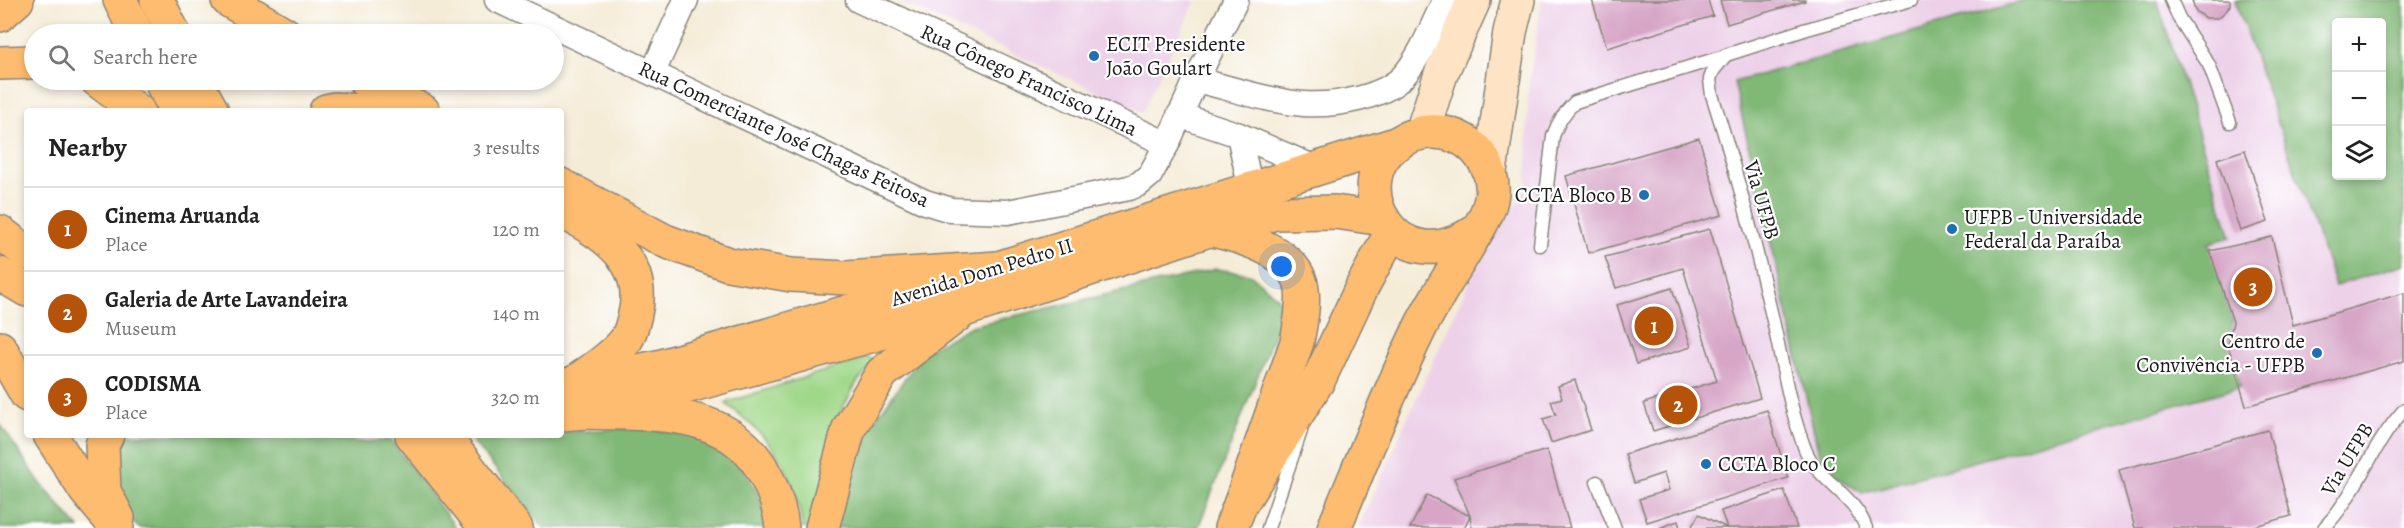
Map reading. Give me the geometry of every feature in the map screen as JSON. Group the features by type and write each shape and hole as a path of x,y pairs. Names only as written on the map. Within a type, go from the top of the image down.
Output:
{"main road":[{"path":"0,14 17,0"},
{"path":"120,0 132,24"},
{"path":"158,0 169,24"},
{"path":"228,0 268,24"},
{"path":"1474,0 1411,137 1383,158 1375,178 1374,199 1387,225 1409,244 1427,248 1446,247 1464,240 1479,228"},
{"path":"1334,528 1420,327 1488,211 1492,192 1490,172 1510,32 1518,0"},
{"path":"0,63 24,62"},
{"path":"110,90 134,108"},
{"path":"165,90 175,108"},
{"path":"200,90 210,108"},
{"path":"383,90 417,108"},
{"path":"1411,137 1443,132 1463,139 1479,153 1490,172"},
{"name":"Avenida Dom Pedro II","path":"570,399 658,367 998,268 1251,190 1411,137"},
{"path":"564,187 665,241 728,264 791,275 846,278 998,268"},
{"name":"Avenida Dom Pedro II","path":"570,399 964,310 1212,229 1276,213 1306,211 1387,225"},
{"path":"564,212 590,226 623,254 638,287 637,307 626,340 570,399"},
{"path":"1235,517 1319,379 1362,287 1387,225"},
{"path":"1212,229 1261,244 1281,257 1298,275 1302,288 1301,319 1297,342 1235,517"},
{"path":"0,232 24,251"},
{"path":"0,241 24,256"},
{"path":"0,274 24,288"},
{"path":"822,528 849,428 882,373 964,310"},
{"path":"0,348 24,390"},
{"path":"570,399 699,421 721,428 741,442 754,456 769,481 780,513 782,528"},
{"path":"52,438 86,491 117,528"},
{"path":"106,438 102,445 104,491 123,528"},
{"path":"415,438 461,484 516,528"},
{"path":"444,438 479,528"},
{"path":"461,484 486,528"}],"street":[{"path":"0,14 1,0"},
{"name":"Rua Comerciante José Chagas Feitosa","path":"497,0 549,24"},
{"path":"654,72 686,0"},
{"name":"Rua Cônego Francisco Lima","path":"858,0 1167,144"},
{"name":"Rua Comerciante José Chagas Feitosa","path":"564,31 925,202 951,210 1008,212 1129,188 1146,180 1167,144 1236,0"},
{"path":"1196,80 1305,104 1367,96 1386,90 1406,73 1445,0"},
{"path":"1179,115 1239,135 1315,168"},
{"path":"1239,135 1251,190"}],"lane":[{"path":"1540,245 1553,136 1560,119 1575,102 1807,29 1911,0"},
{"path":"2171,0 2179,18 2209,64 2230,122"},
{"name":"Via UFPB","path":"1726,56 1718,63 1710,79 1712,95 1761,267 1793,413 1806,452 1822,475 1856,506 1866,528"},
{"path":"1268,528 1319,379"},
{"name":"Via UFPB","path":"2324,528 2340,510 2383,435 2404,410"},
{"path":"1597,482 1614,528"}],"shaded area":[{"name":"ECIT Presidente João Goulart","path":"896,0 1196,0 1142,112"},
{"name":"UFPB - Universidade Federal da Paraíba","path":"1542,0 2404,0 2404,528 1358,528 1474,271 1527,188 1528,89"}],"green space":[{"path":"2027,0 2157,0 2231,237 2209,243 2233,322 2228,345 2240,387 1862,493 1829,471 1818,449 1734,82"},
{"path":"2235,0 2404,0 2404,264 2335,286"},
{"path":"1216,269 1250,274 1277,297 1284,309 1198,528 833,528 838,503 869,428 924,352 971,326"},
{"path":"868,357 875,362 857,382 838,417 812,528 802,528 794,488 778,456 756,429 725,403"},
{"path":"0,424 41,484 79,528 0,528"},
{"path":"640,428 705,436 738,461 758,493 770,528 544,528 470,438 564,438 564,432"},
{"path":"121,438 316,438 362,442 391,440 456,528 139,528 129,518 119,496 116,485"}],"building":[{"path":"1592,0 1708,0 1713,16 1607,48"},
{"path":"1720,0 1805,0 1805,1 1727,24"},
{"path":"2192,0 2230,0 2230,5 2218,18 2206,18 2195,11"},
{"name":"CCTA Bloco B","path":"1699,138 1722,215 1588,253 1566,176"},
{"path":"2245,150 2268,222 2240,231 2217,159"},
{"path":"1710,229 1760,398 1653,431 1644,403 1717,381 1683,268 1616,288 1605,257"},
{"name":"Centro de Convivência - UFPB","path":"2272,237 2293,325 2404,293 2404,361 2246,406 2228,345 2233,322 2210,251"},
{"path":"1672,288 1691,347 1636,364 1617,305"},
{"path":"1575,380 1591,430 1551,443 1543,419 1556,415 1551,401 1562,398 1558,386"},
{"name":"CCTA Bloco C","path":"1767,410 1788,478 1647,522 1639,499 1669,490 1664,473 1634,483 1625,454"},
{"path":"2268,430 2291,516 2247,528 2135,528 2119,470"},
{"path":"1547,450 1570,528 1472,528 1470,516 1454,478"},
{"path":"1784,490 1797,528 1727,528 1721,511"},
{"path":"1427,495 1470,516 1464,528 1410,528"},
{"path":"1699,514 1727,528 1691,528"},
{"path":"1678,521 1680,528 1659,528"}],"place":[{"name":"ECIT Presidente João Goulart","path":"1094,56"},
{"name":"CCTA Bloco B","path":"1644,195"},
{"name":"UFPB - Universidade Federal da Paraíba","path":"1952,229"},
{"name":"CODISMA","path":"2253,287"},
{"name":"Cinema Aruanda","path":"1654,326"},
{"name":"Centro de Convivência - UFPB","path":"2317,353"},
{"name":"Galeria de Arte Lavandeira","path":"1678,405"},
{"name":"CCTA Bloco C","path":"1706,464"}]}
